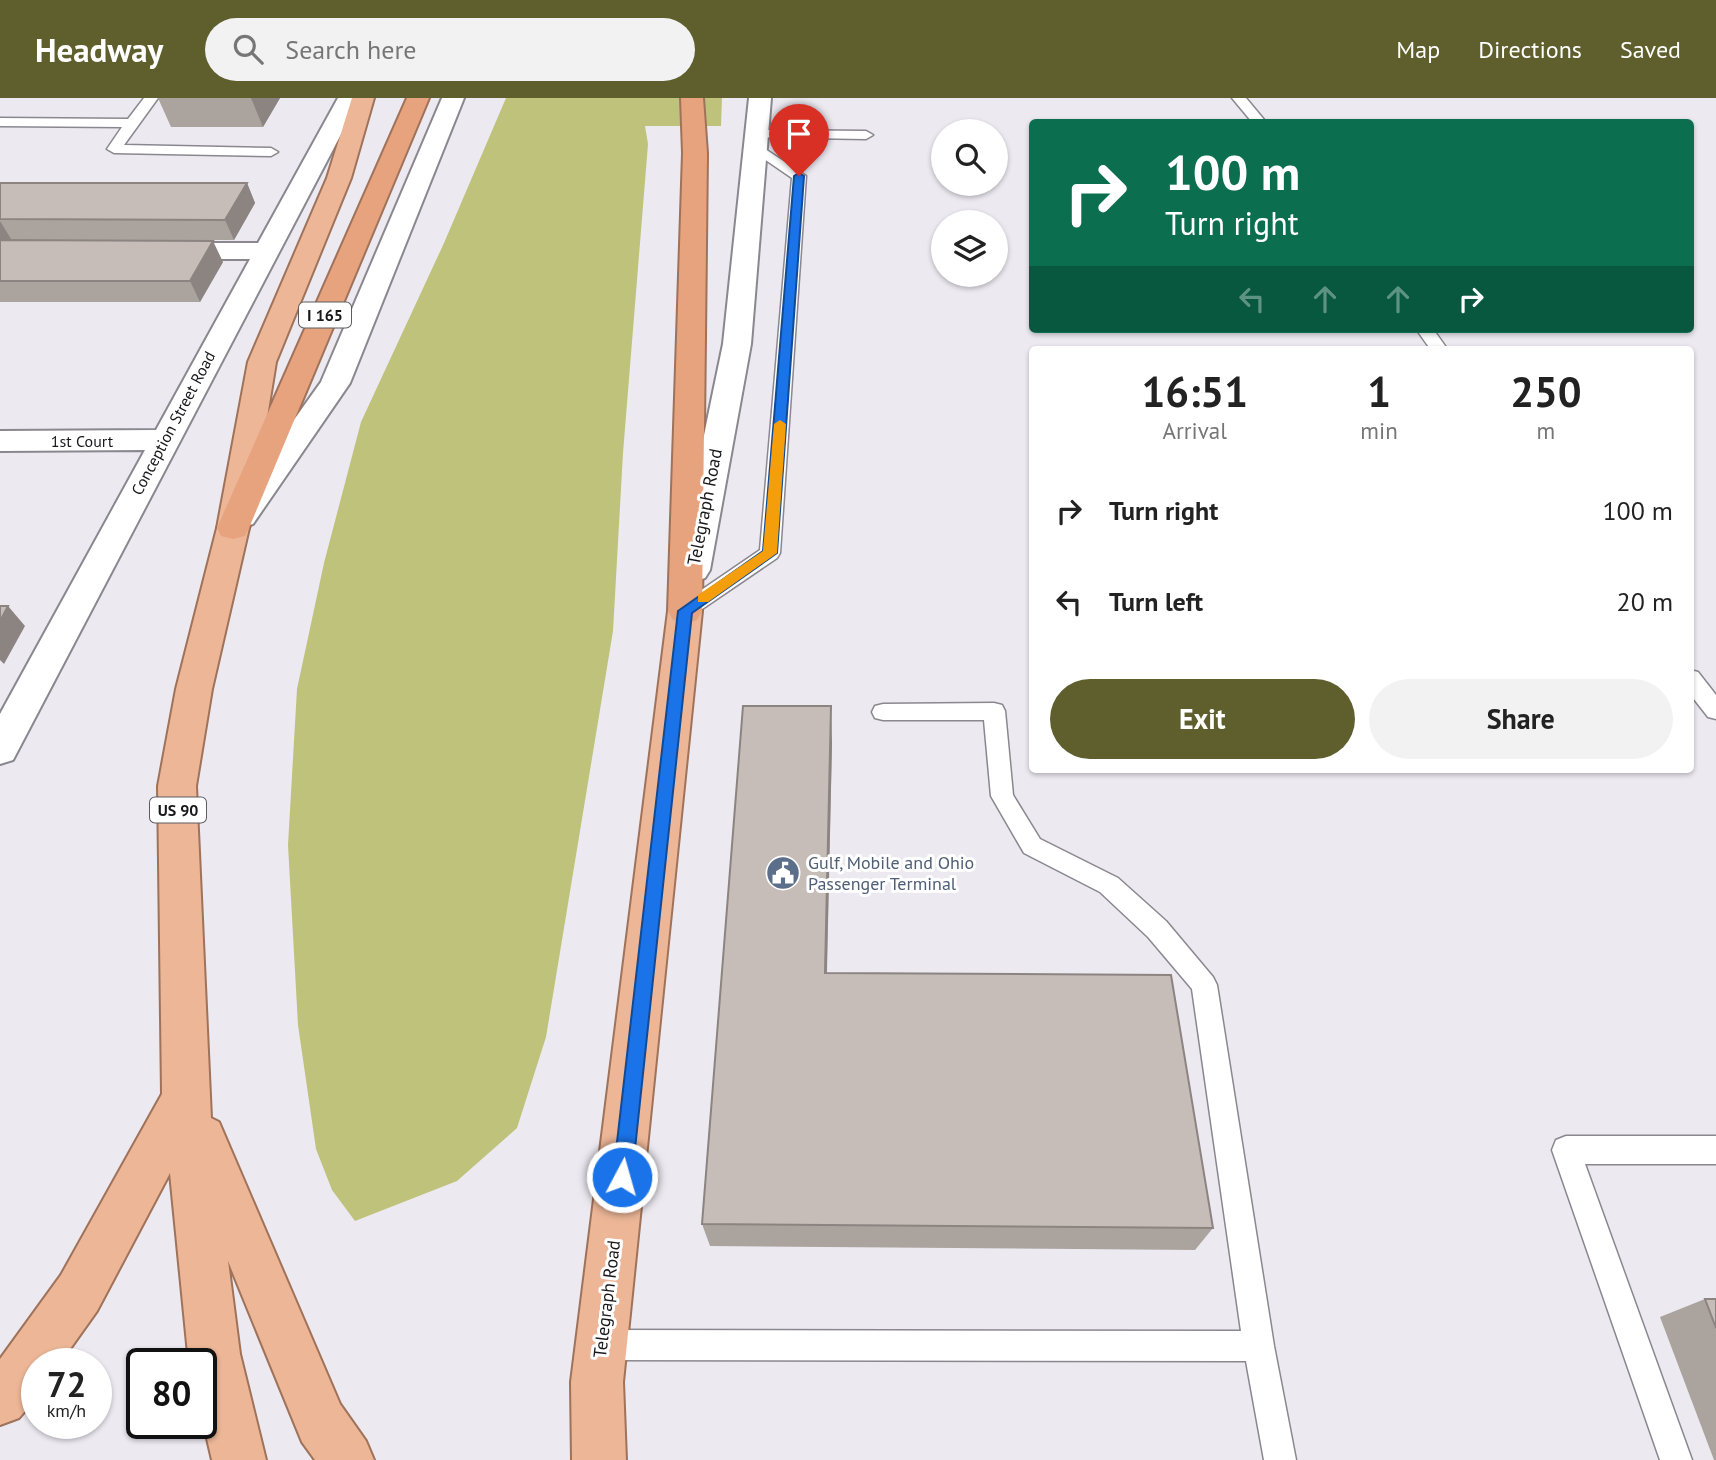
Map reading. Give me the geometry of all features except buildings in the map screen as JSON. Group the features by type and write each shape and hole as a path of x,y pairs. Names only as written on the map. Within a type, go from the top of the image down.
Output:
{"highway":[{"path":"233,528 262,362 339,178 363,98"},
{"path":"685,611 695,153 692,98"},
{"name":"I 165","path":"233,528 417,100"},
{"name":"US 90","path":"0,1399 10,1390 79,1293 185,1097 177,786 194,690 233,528"},
{"name":"Telegraph Road","path":"599,1460 597,1382 685,611"},
{"path":"185,1097 214,1354 239,1460"},
{"path":"185,1097 321,1423 347,1460"}],"street":[{"name":"Conception Street Road","path":"1,746 349,98"},
{"path":"233,528 335,383 453,98"},
{"name":"Telegraph Road","path":"685,611 737,344 760,98"},
{"path":"145,251 266,251"},
{"name":"1st Court","path":"0,441 164,440"}],"lane":[{"path":"151,98 114,149 271,152"},
{"path":"1239,98 1256,119"},
{"path":"0,122 132,123"},
{"path":"757,141 866,135"},
{"path":"685,611 770,553 799,176 757,141"},
{"path":"1694,683 1716,712"},
{"path":"883,712 994,711 1002,796 1032,846 1109,885 1157,929 1204,985 1259,1346 1280,1460"},
{"path":"1676,1460 1566,1150 1716,1150"},
{"path":"602,1345 1259,1346"}],"green space":[{"path":"506,98 722,98 721,126 645,126 648,144 623,453 613,631 546,1037 517,1128 457,1181 355,1221 332,1190 316,1149 298,1025 288,845 297,689 324,563 361,422 444,243"}],"slow traffic":[{"path":"703,598 770,553 780,424"}],"place":[{"name":"Gulf, Mobile and Ohio Passenger Terminal","path":"783,873"}],"route":[{"path":"622,1177 685,611 770,553 799,176"}]}
